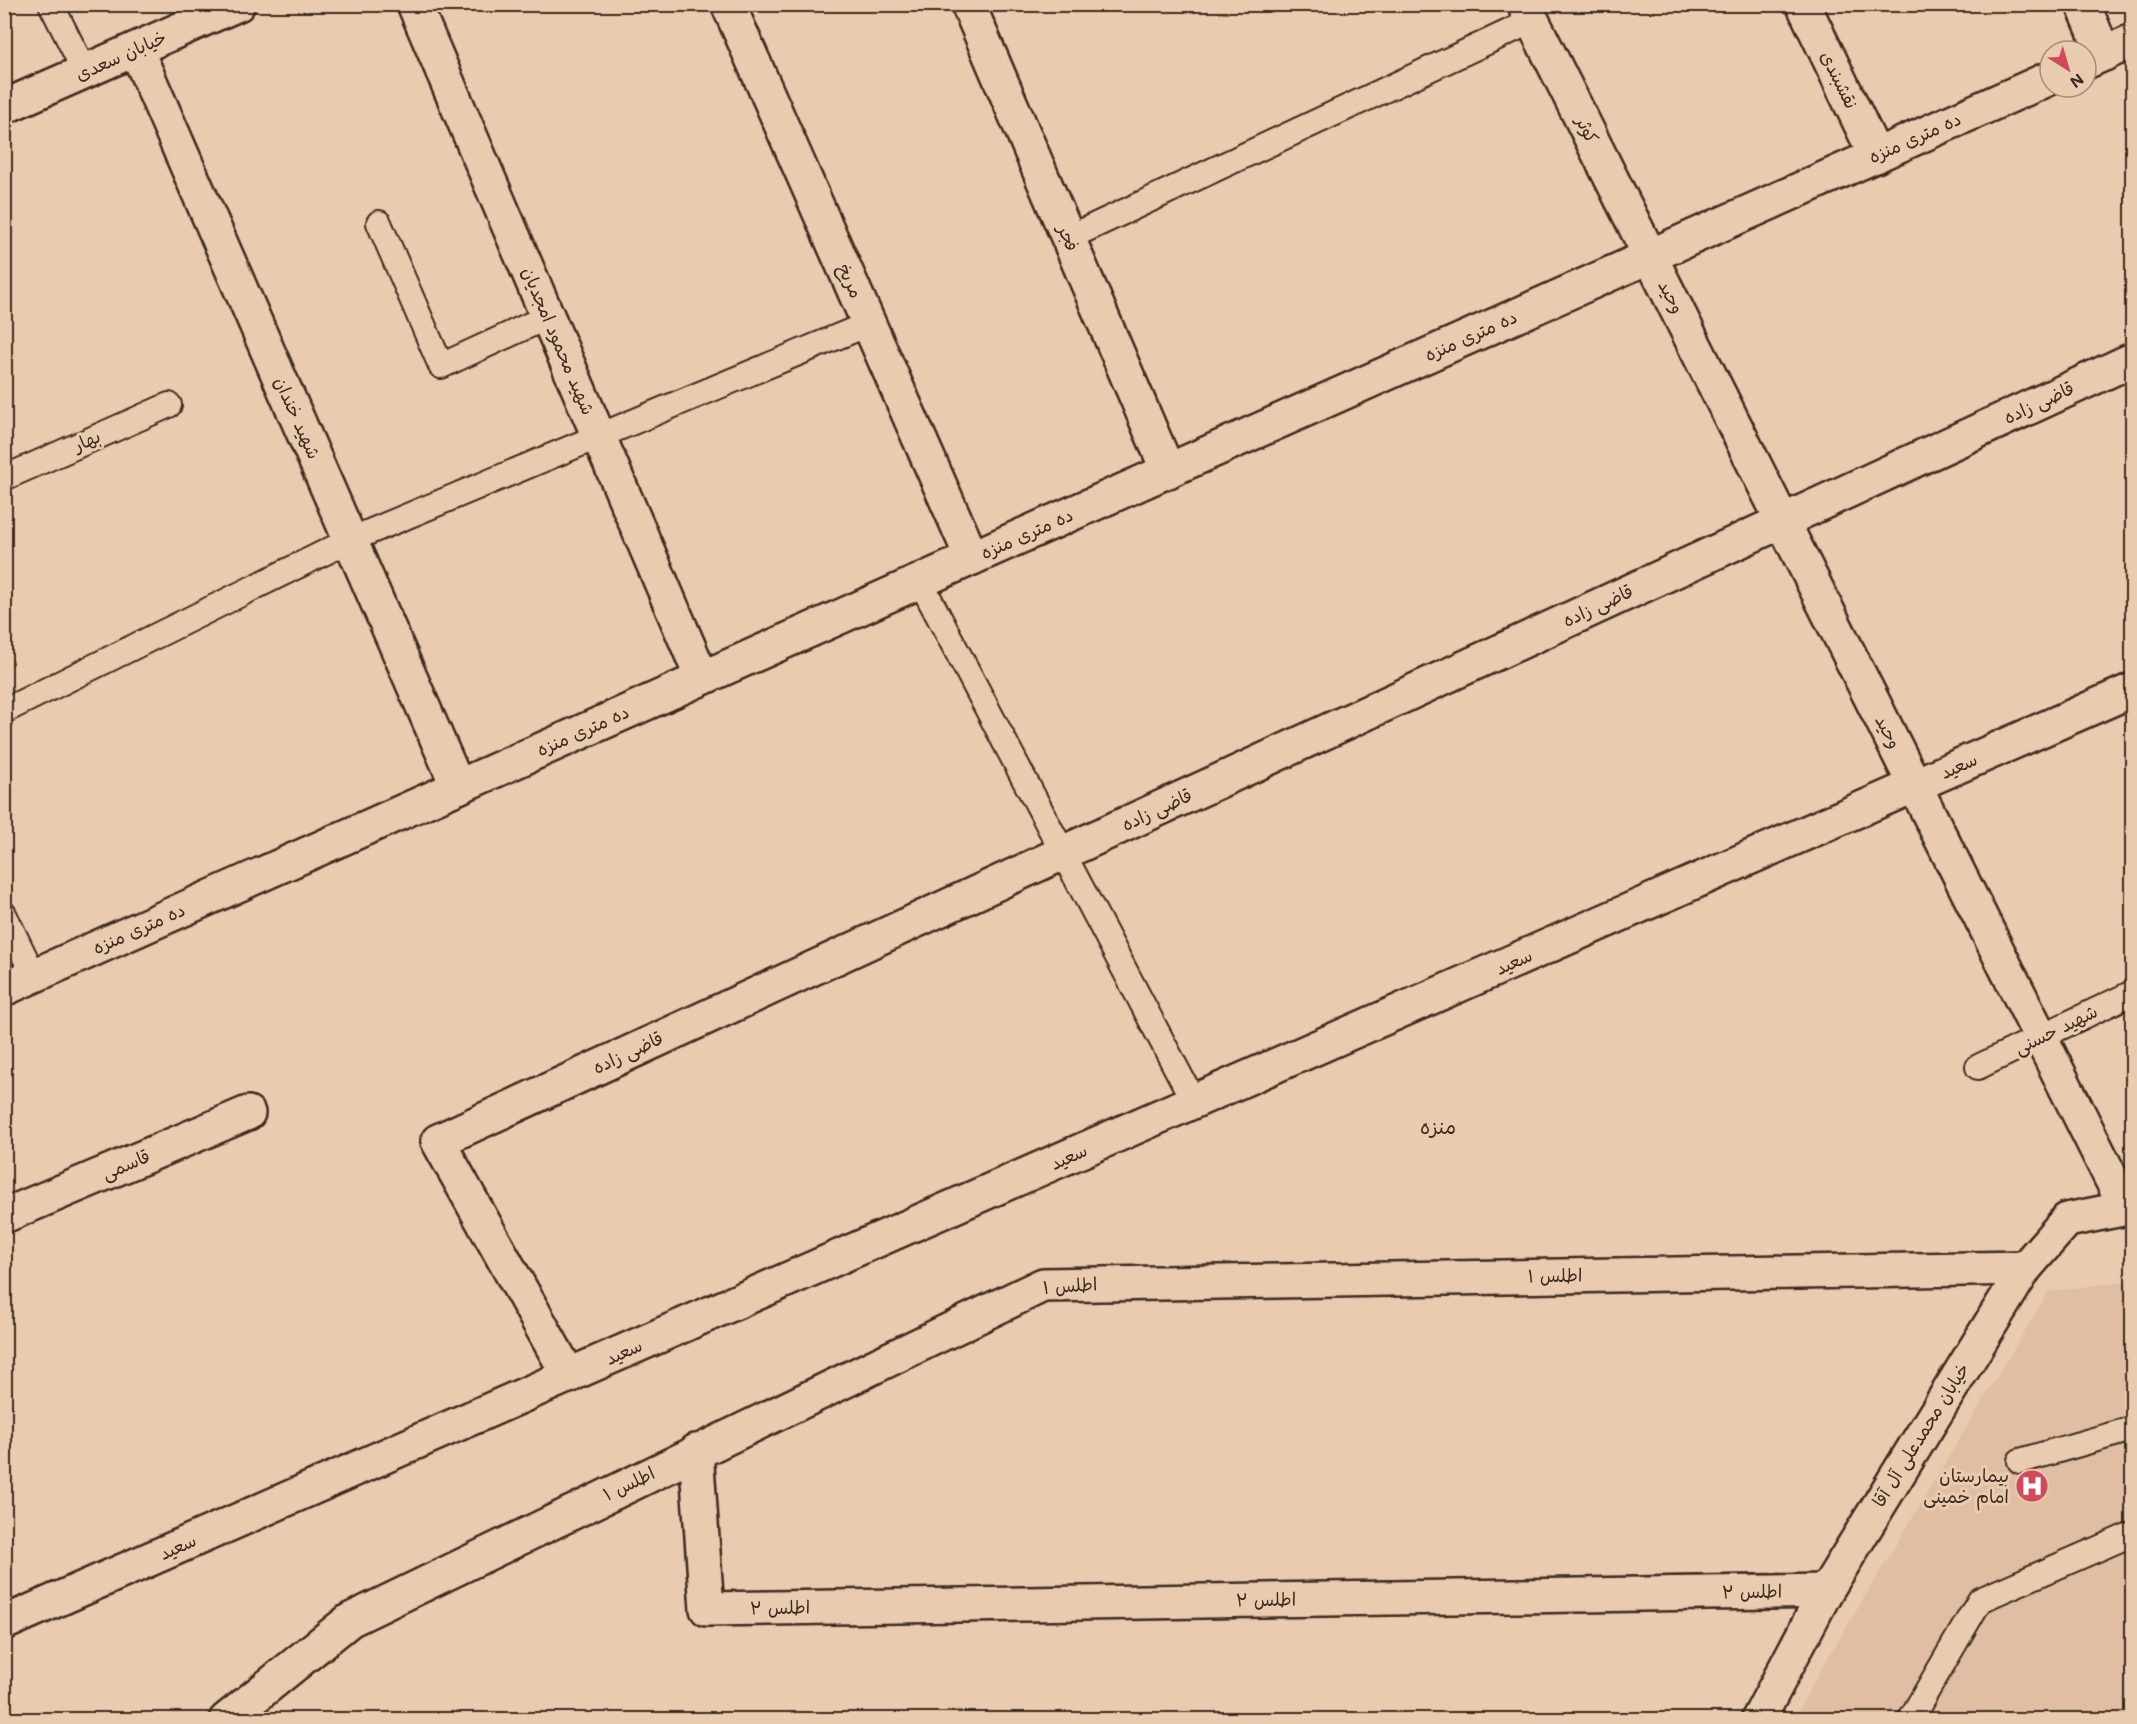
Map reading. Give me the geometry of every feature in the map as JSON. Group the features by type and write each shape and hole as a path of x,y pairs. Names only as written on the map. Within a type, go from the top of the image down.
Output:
{"street":[{"name":"خیابان سعدی","path":"4,107 238,4"},
{"name":"شهید محمود امجدیان","path":"414,4 702,678"},
{"name":"مریخ","path":"728,4 972,558"},
{"name":"نقشبندی","path":"1803,4 1876,156"},
{"path":"2083,4 2108,52"},
{"name":"فجر","path":"971,6 1168,471"},
{"name":"کوثر","path":"1528,13 1650,256"},
{"name":"شهید خندان","path":"136,50 458,787"},
{"name":"ده متری منزه","path":"4,989 2038,83"},
{"name":"وحید","path":"1650,256 1914,786 2129,1207"},
{"name":"قاضی زاده","path":"569,1376 438,1141 2133,360"},
{"name":"سعید","path":"4,1623 2133,690"},
{"name":"قاسمی","path":"4,1216 248,1113"},
{"name":"خیابان محمدعلی آل آقا","path":"1758,1719 1826,1591 2025,1268 2067,1220 2129,1207"},
{"name":"اطلس ۱","path":"226,1719 350,1620 1043,1285 2025,1268"},
{"name":"اطلس ۲","path":"696,1451 707,1609 1826,1591"}],"lane":[{"path":"51,4 84,72"},
{"path":"1068,238 1528,13"},
{"path":"379,223 441,366 547,317"},
{"path":"4,711 350,540 868,324"},
{"name":"بهار","path":"4,478 169,405"},
{"path":"920,581 1194,1102"},
{"path":"4,914 34,976"},
{"name":"شهید حسنی","path":"1978,1067 2133,993"},
{"path":"2020,1461 2133,1429"},
{"path":"1910,1719 1980,1600 2133,1534"}],"shaded area":[{"name":"بیمارستان امام خمینی","path":"2132,1280 2132,1719 1794,1720 1815,1679 2048,1292"}],"place":[{"name":"بیمارستان امام خمینی","path":"2032,1486"}],"district":[{"name":"منزه","path":"1438,1127"}]}
